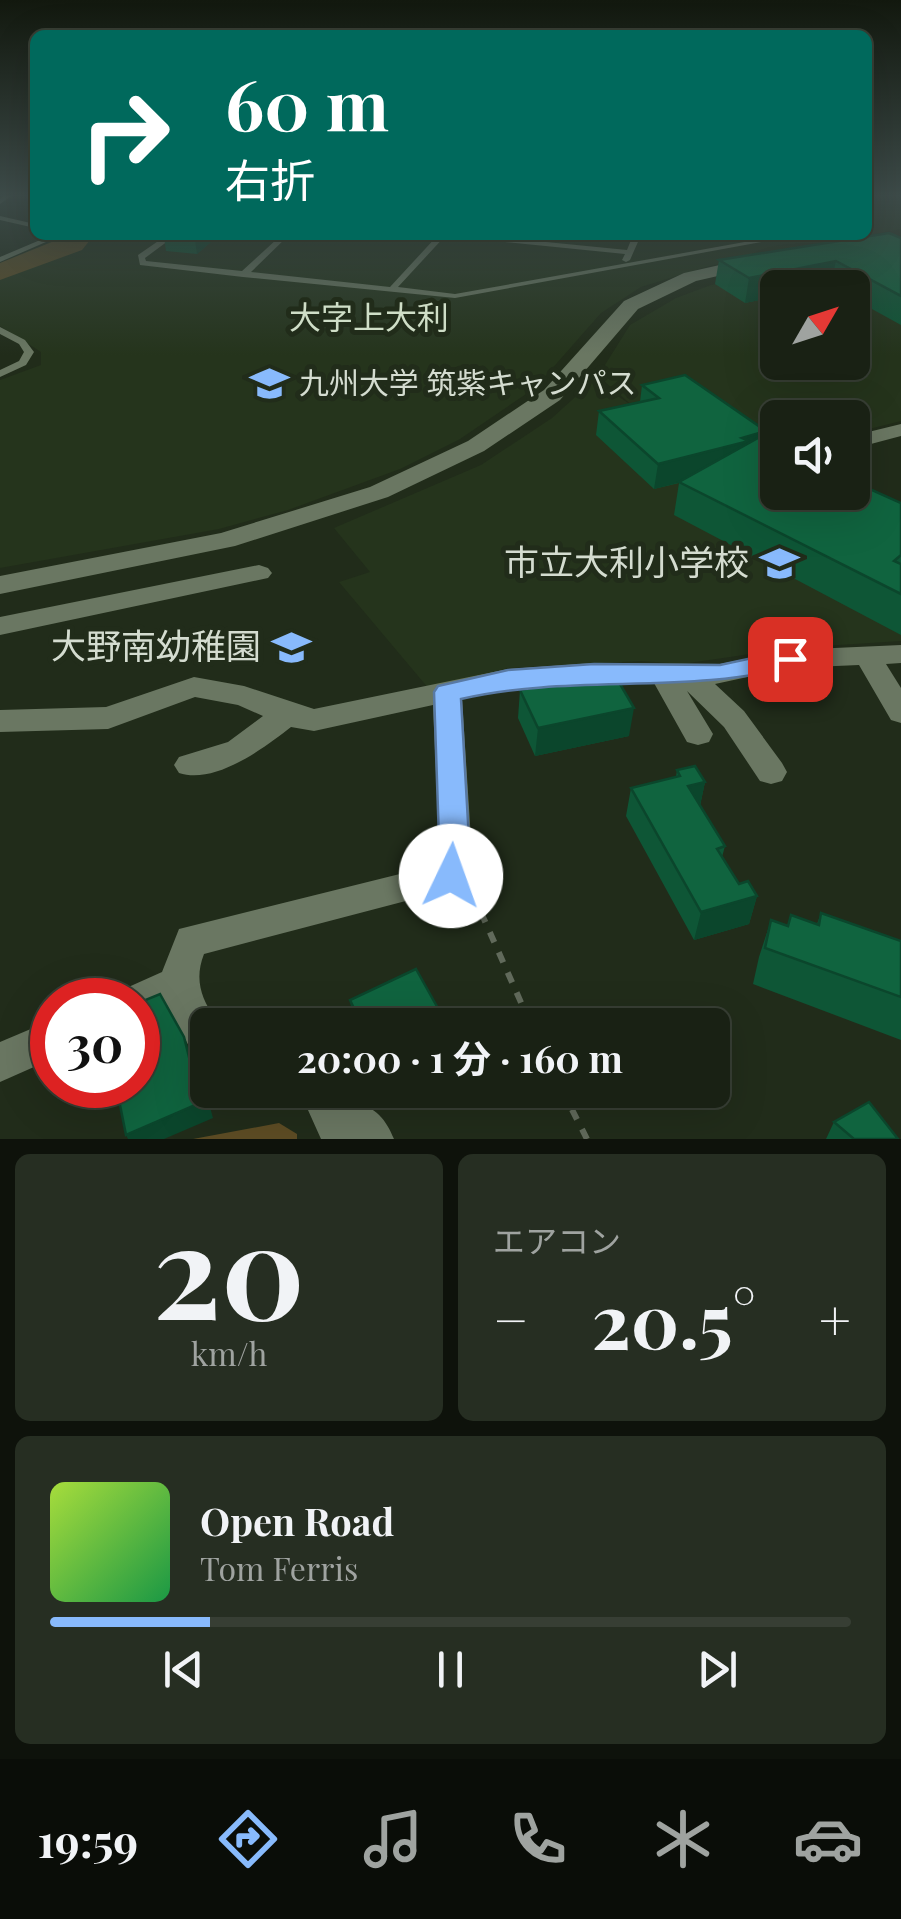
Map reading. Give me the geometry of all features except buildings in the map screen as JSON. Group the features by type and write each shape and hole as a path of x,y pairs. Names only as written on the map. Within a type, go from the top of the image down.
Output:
{"street":[{"path":"0,585 226,540 379,492 450,460 526,414 568,378 610,324 660,288 736,266 821,250"},
{"path":"870,438 901,430"},
{"path":"0,626 258,573"},
{"path":"866,654 901,712"},
{"path":"0,721 108,718 194,687 244,696 286,715 314,720 508,679 720,674 790,659 901,654"},
{"path":"675,673 698,734"},
{"path":"675,673 734,719 772,772"},
{"path":"190,1015 177,984 180,959 192,941 451,876 460,862 454,840 448,692"},
{"path":"190,764 238,751 286,715"},
{"path":"160,992 177,984"},
{"path":"0,1062 30,1049"},
{"path":"329,1108 338,1128 360,1125 373,1139"}],"lane":[{"path":"0,260 25,249"},
{"path":"151,249 140,257 143,263 455,296 719,249"},
{"path":"243,275 270,249"},
{"path":"390,290 429,249"},
{"path":"597,249 626,252"},
{"path":"626,252 632,266"},
{"path":"0,330 22,342 30,352 23,364 0,374"}],"path":[{"path":"460,862 524,1008"},
{"path":"571,1108 587,1139"}],"shaded area":[{"name":"九州大学 筑紫キャンパス","path":"33,249 796,249 709,266 641,287 601,313 535,388 460,439 400,469 288,510 219,529 0,568 0,380 41,365 41,352 0,326 0,263"},
{"path":"34,249 83,249 0,280 0,263"},
{"path":"878,249 901,249 901,421 870,429 870,400 760,400 760,510 867,510 901,517 901,641 792,648 682,664 641,661 508,668 429,689 339,582 370,572 334,528 481,465 552,418 594,380 634,407 598,376 630,325 676,298 711,285 760,274 760,380 870,380 870,270 781,270"},
{"path":"279,1123 297,1134 297,1139 193,1139"}],"place":[{"name":"九州大学 筑紫キャンパス","path":"269,384"},
{"name":"市立大利小学校","path":"779,563"},
{"name":"大野南幼稚園","path":"291,647"}],"district":[{"name":"大字上大利","path":"369,318"}],"route":[{"path":"451,876 460,862 454,840 448,692 508,679 594,673 720,674 790,659"}]}
